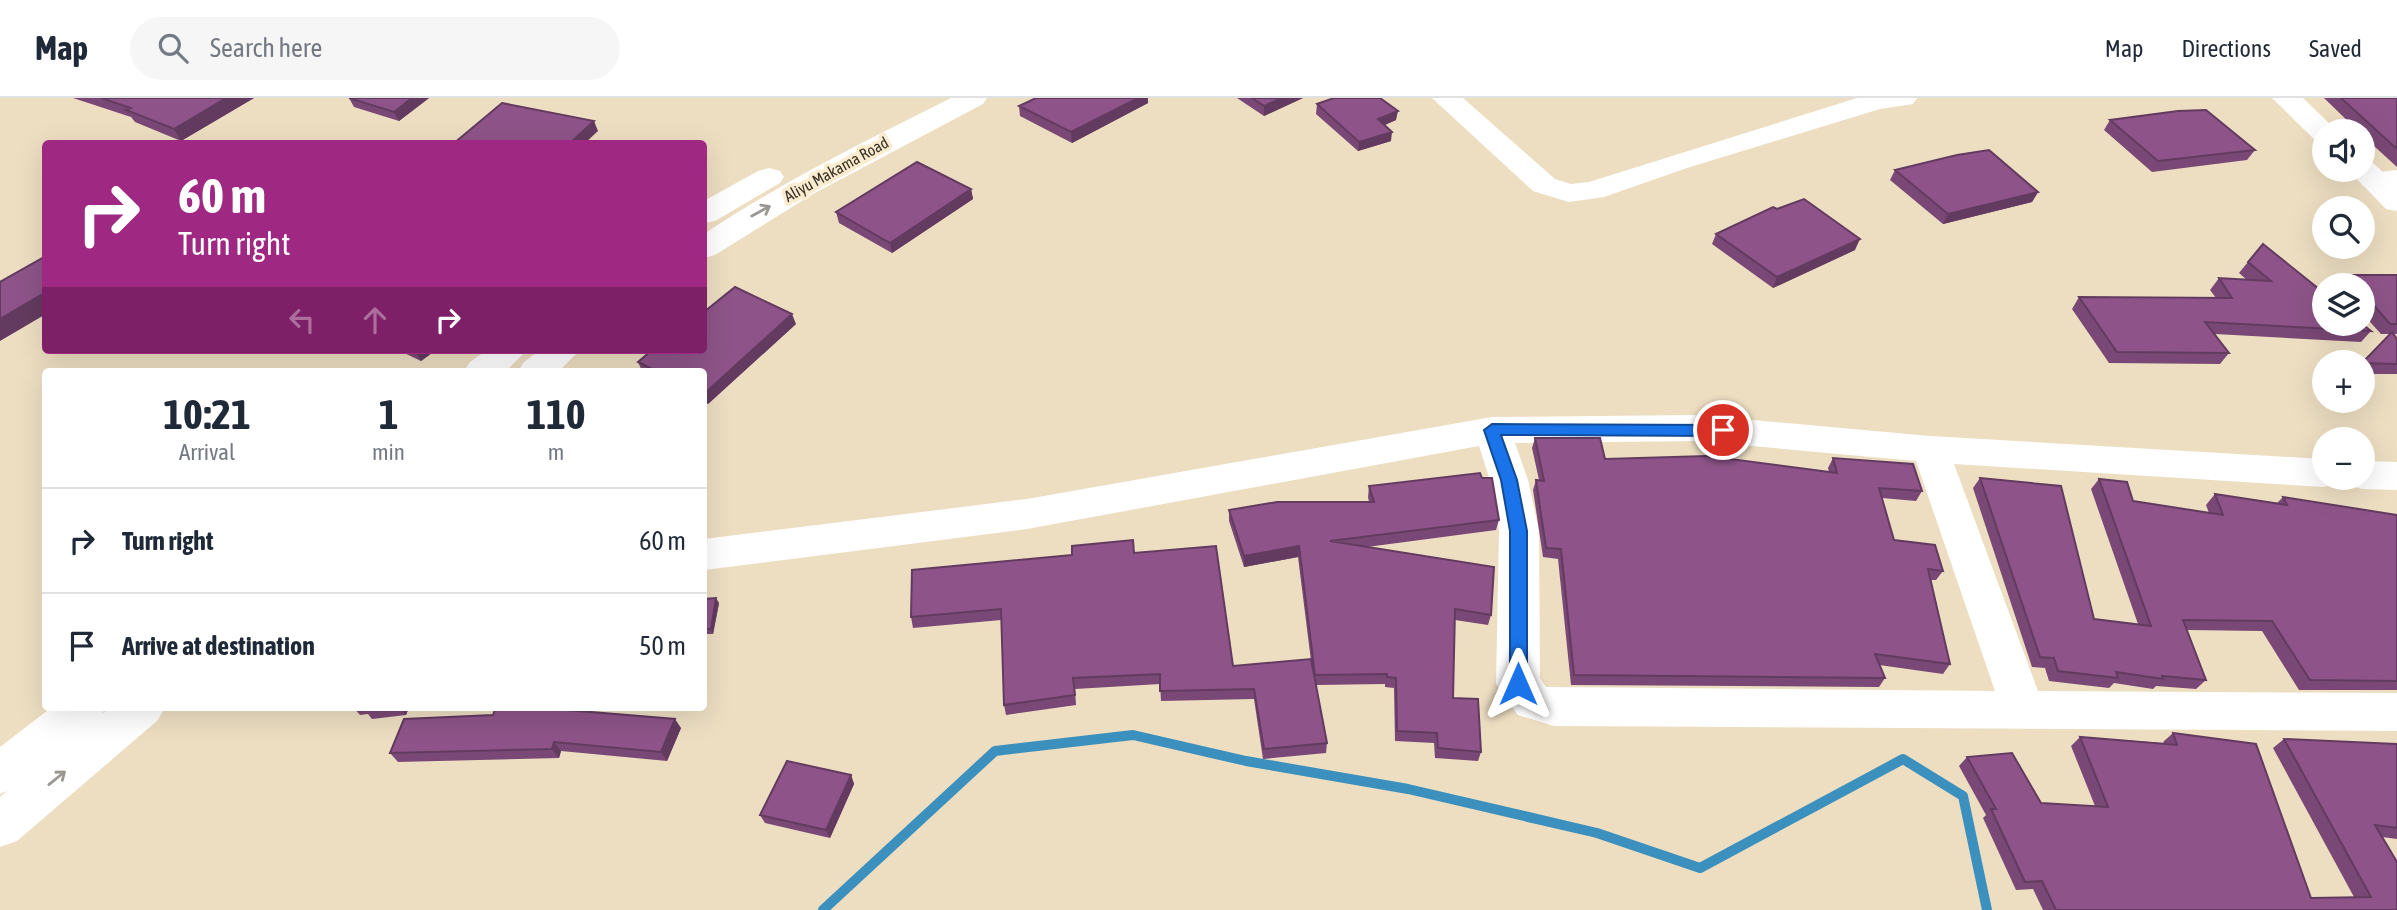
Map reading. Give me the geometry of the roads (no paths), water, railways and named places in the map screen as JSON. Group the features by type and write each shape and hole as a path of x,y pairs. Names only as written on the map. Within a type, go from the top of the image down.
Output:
{"street":[{"name":"Aliyu Makama Road","path":"707,212 851,132 920,98"},
{"name":"Aliyu Makama Road","path":"707,246 741,222 863,154 973,98"},
{"path":"1446,98 1544,185 1569,193 1593,191 1676,162 1877,102 1903,98"},
{"path":"2287,98 2312,122"},
{"path":"2378,176 2397,202"},
{"path":"486,368 505,354"},
{"path":"540,368 558,354"},
{"path":"707,555 1027,514 1492,430 1697,428 1930,449 2312,472"},
{"path":"1492,430 1509,480 1518,531 1518,684 1533,702 1554,707 2397,712"},
{"path":"1930,449 2024,711"},
{"path":"2375,475 2397,476"},
{"path":"8,802 77,729 131,711"}],"waterway":[{"path":"823,910 995,751 1133,735 1246,761 1408,789 1597,833 1700,868 1903,759 1963,796 1987,910"}]}
